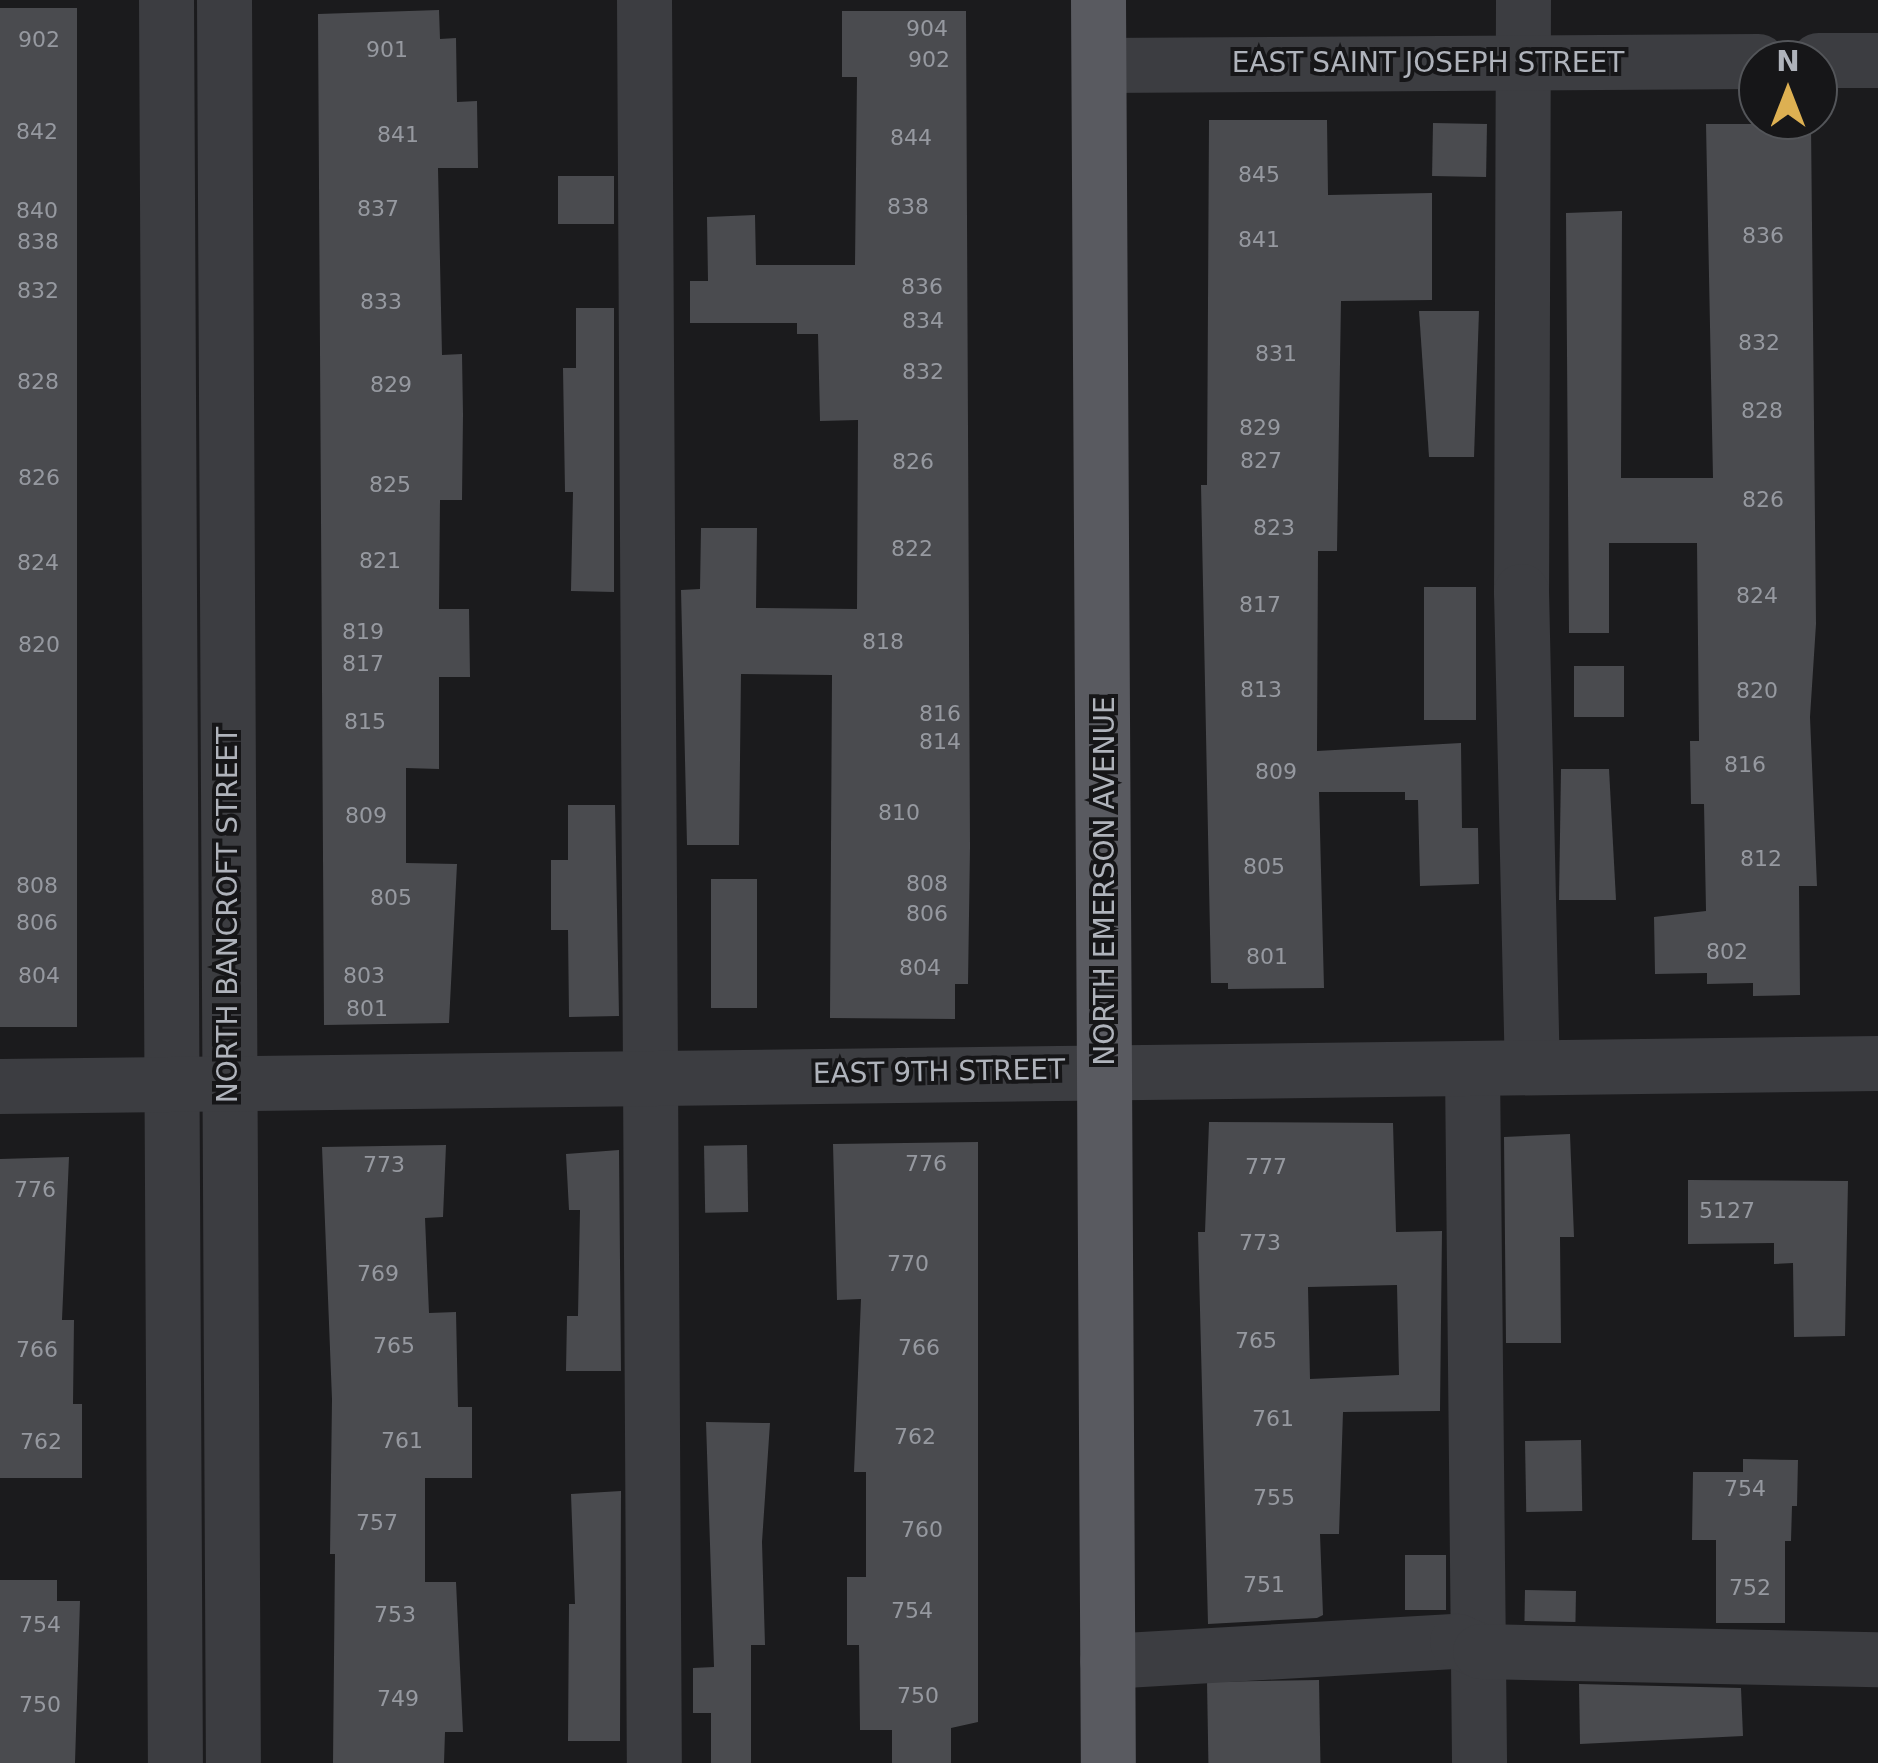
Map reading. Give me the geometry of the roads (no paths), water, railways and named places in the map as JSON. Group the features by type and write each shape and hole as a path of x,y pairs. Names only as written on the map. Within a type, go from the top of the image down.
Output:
{"main road":[{"name":"NORTH EMERSON AVENUE","path":"1098,0 1108,1763"}],"street":[{"name":"NORTH BANCROFT STREET","path":"166,0 175,1763"},
{"name":"NORTH BANCROFT STREET","path":"224,0 233,1763"},
{"path":"644,0 654,1763"},
{"path":"1522,0 1520,591 1532,1067"},
{"path":"1838,60 1878,60"},
{"name":"EAST SAINT JOSEPH STREET","path":"1098,64 1738,61"},
{"path":"166,68 224,68"},
{"name":"EAST 9TH STREET","path":"0,1086 1106,1069 1878,1063"},
{"path":"1472,1068 1479,1763"},
{"path":"1107,1660 1457,1640 1480,1651 1878,1659"}]}
